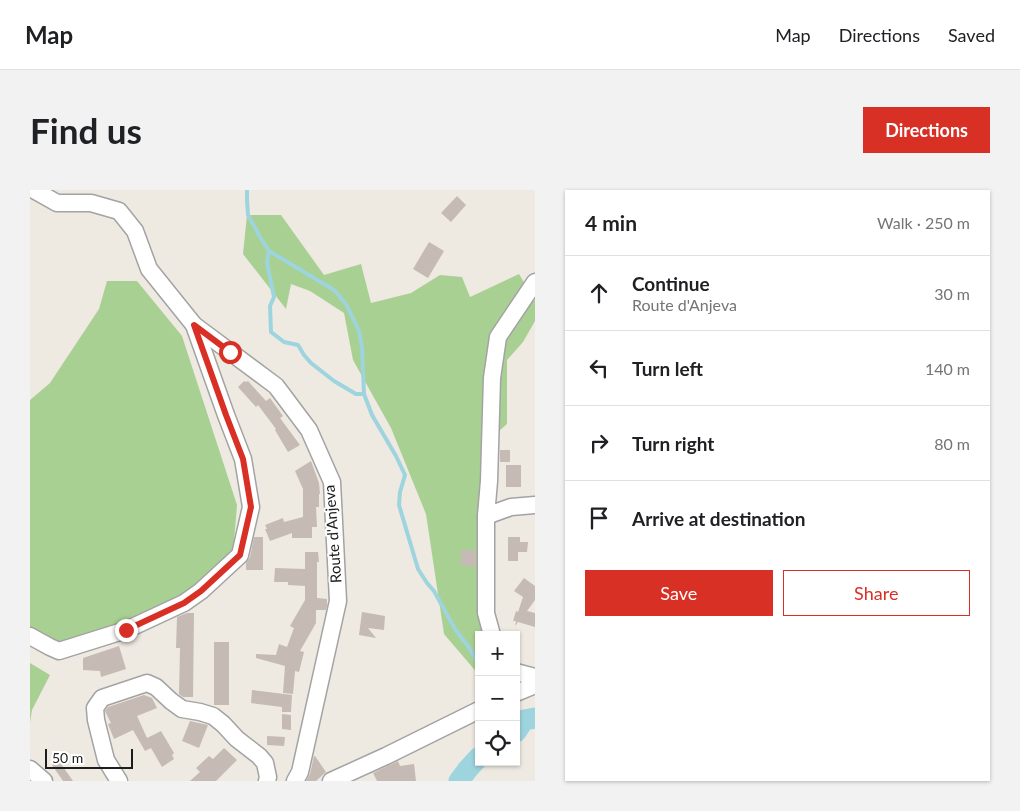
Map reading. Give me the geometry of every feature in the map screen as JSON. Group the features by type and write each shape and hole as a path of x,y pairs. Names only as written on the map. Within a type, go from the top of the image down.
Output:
{"street":[{"name":"Route d'Anjeva","path":"34,190 57,204 91,203 119,211 135,231 149,269 194,325 276,386 309,430 332,482 338,601 300,772 295,781"},
{"path":"491,631 486,613 486,516 492,378 498,337 535,282"},
{"path":"30,636 59,650 126,630 184,603 201,591 240,555 251,507 243,459 194,325"},
{"path":"486,516 511,507 535,506"},
{"path":"520,673 535,677"},
{"path":"119,781 106,760 96,720 95,708 102,698 147,682 156,687 170,701 182,709 213,716 223,724 237,739 266,763 267,781"},
{"path":"520,692 535,685"},
{"path":"331,781 475,712"},
{"path":"30,769 44,781"}],"green space":[{"path":"247,215 281,215 324,275 361,264 371,303 411,293 440,275 462,277 470,297 519,274 535,301 535,321 523,342 507,360 507,424 485,444 486,631 475,631 475,670 444,634 426,514 391,428 353,360 344,313 310,291 291,284 286,309 243,254"},
{"path":"107,281 137,281 182,336 237,505 233,554 202,585 70,657 30,629 30,400 50,383 99,309"},
{"path":"30,663 50,675 32,710 30,722"}],"building":[{"path":"457,196 466,205 451,222 441,213"},
{"path":"429,242 444,251 428,278 413,269"},
{"path":"244,381 248,381 266,401 270,398 283,416 280,418 300,445 288,452 276,429 258,405 256,407 238,387"},
{"path":"500,450 510,450 510,462 500,462"},
{"path":"311,461 319,483 320,494 319,507 316,507 317,527 312,527 312,538 292,538 292,533 270,541 265,525 283,518 284,522 303,517 303,489 295,471"},
{"path":"506,465 521,465 521,487 506,487"},
{"path":"254,537 263,537 263,570 246,570 246,563 250,557"},
{"path":"508,537 520,537 520,542 528,542 527,552 518,552 518,561 508,561"},
{"path":"461,550 476,550 476,566 461,566"},
{"path":"305,552 318,552 317,598 327,599 327,606 326,610 316,610 316,623 300,651 304,652 299,672 295,671 293,694 283,693 285,666 256,658 256,654 276,655 279,644 287,647 294,628 290,626 305,600 305,586 288,585 288,582 274,582 275,568 305,569"},
{"path":"524,578 535,586 535,600 527,611 535,613 535,627 518,622 515,626 516,621 513,621 523,597 514,591"},
{"path":"362,612 385,616 384,630 368,628 376,638 359,635"},
{"path":"187,613 194,613 193,697 183,697 179,694 180,648 176,648 177,617"},
{"path":"214,642 229,642 229,705 214,705"},
{"path":"119,646 126,669 101,677 100,671 83,670 83,658"},
{"path":"252,690 292,695 291,712 282,712 282,707 251,703"},
{"path":"144,695 152,698 157,708 137,716 147,738 161,731 174,753 172,755 174,759 162,767 151,748 145,751 133,730 114,739 108,724 111,723 105,711 108,707"},
{"path":"282,714 291,715 291,730 282,729"},
{"path":"190,721 208,725 199,748 182,741"},
{"path":"267,736 285,737 284,746 267,745"},
{"path":"224,748 237,760 216,781 190,781 200,772 196,768 209,756 213,759"},
{"path":"314,756 326,772 316,781 306,781 310,774"},
{"path":"59,761 73,781 63,781 52,765"},
{"path":"398,761 400,766 414,764 416,781 377,781 373,773"}],"waterway":[{"path":"247,190 248,215 269,251 334,290 346,304 359,331 362,348 364,394 372,415 405,475 400,492 399,505 418,569 434,591 455,629 475,658"},
{"path":"269,251 267,262 274,297 270,306 271,332 284,342 298,345 311,363 334,381 356,394 364,394"},
{"path":"520,726 524,720 535,718"},
{"path":"459,781 475,761"}],"route":[{"path":"126,630 184,603 201,591 240,555 251,507 243,459 194,325 230,352"}]}
